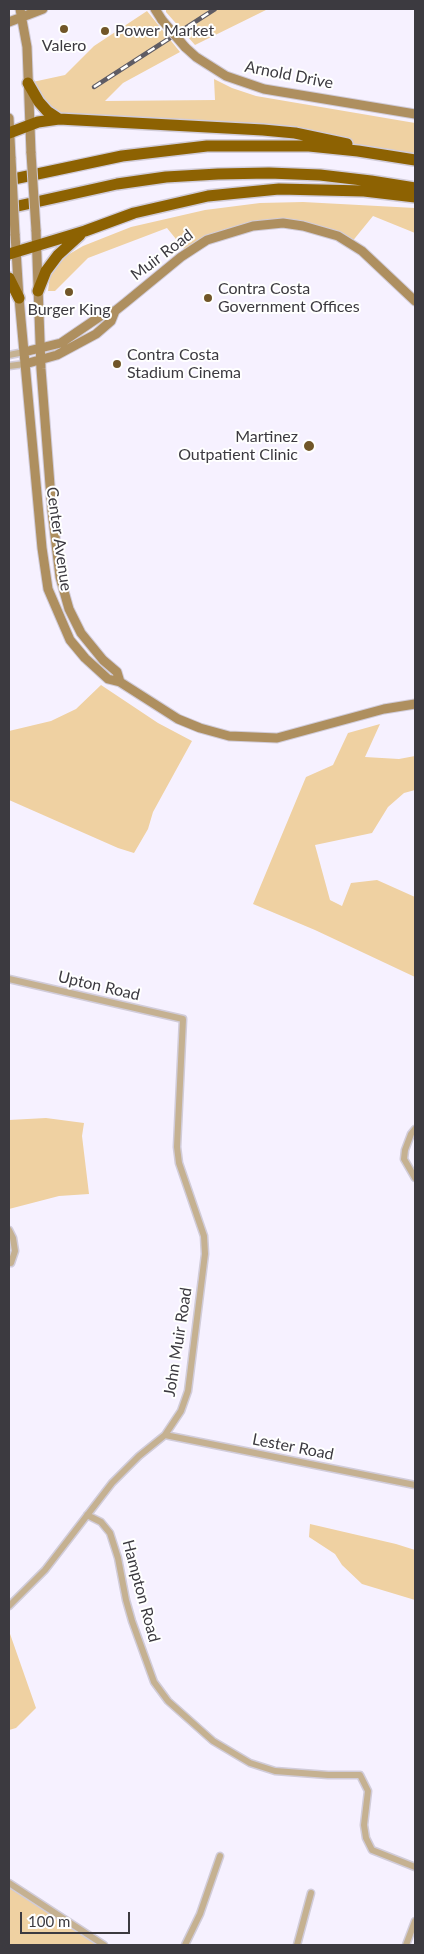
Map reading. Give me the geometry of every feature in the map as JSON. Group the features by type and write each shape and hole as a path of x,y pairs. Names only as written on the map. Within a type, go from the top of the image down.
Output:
{"highway":[{"path":"28,83 39,102 47,111 59,119"},
{"path":"9,132 30,124 59,119 263,130 325,139 377,153 415,160"},
{"path":"9,180 113,157 190,148 241,145 292,146 377,153"},
{"path":"9,208 116,184 218,174 269,173 320,176 415,188"},
{"path":"13,254 134,213 208,196 279,189 315,189 364,191 415,197"},
{"path":"38,291 46,271 58,254 85,231"},
{"path":"9,278 19,298"}],"street":[{"path":"9,22 21,13 43,9"},
{"name":"Arnold Drive","path":"155,9 185,47 196,57 217,71 242,82 415,114"},
{"name":"Center Avenue","path":"21,13 27,47 37,247 39,349 52,511 60,577 70,609 81,633 103,660 117,672 120,682"},
{"name":"Center Avenue","path":"9,118 15,234 13,254 19,298 37,509 48,589 70,640 85,658 108,679 120,682 178,719 207,731 229,736 253,738 289,736 380,710 415,704"},
{"name":"Muir Road","path":"24,352 61,343 105,313 115,311 181,257 207,240 253,226 283,223 316,229 344,239 362,251 415,300"},
{"name":"Muir Road","path":"25,364 40,361 70,350 96,334 111,321 115,311"},
{"path":"9,355 24,352"},
{"path":"9,366 25,364"},
{"name":"Upton Road","path":"9,979 183,1020"},
{"name":"John Muir Road","path":"9,1606 45,1570 112,1483 139,1456 165,1435 180,1411 188,1391 205,1254 204,1236 179,1163 177,1147 183,1020"},
{"path":"415,1129 405,1150 404,1159 415,1178"},
{"path":"9,1230 13,1238 15,1250 11,1263 9,1263"},
{"name":"Lester Road","path":"165,1435 415,1485"},
{"name":"Hampton Road","path":"87,1515 101,1522 110,1533 118,1558 132,1621 154,1682 168,1701 213,1741 250,1763 275,1771 328,1775 360,1775 368,1791 364,1825 366,1838 372,1850 415,1866"},
{"path":"186,1945 200,1914 220,1856"},
{"path":"9,1883 104,1945"},
{"path":"297,1945 311,1893"},
{"path":"406,1945 415,1921"}],"shaded area":[{"path":"166,9 268,9 195,45 166,12"},
{"path":"147,11 180,52 123,83 105,101 215,100 214,79 232,88 256,96 415,123 415,160 325,139 59,119 28,83 65,75 94,46"},
{"path":"303,202 415,208 415,233 373,216 351,243 283,223 206,237 184,249 167,228 88,258 55,291 48,291 50,275 66,256 83,246 131,227 205,210 260,203"},
{"path":"101,685 158,723 192,741 153,812 148,829 134,853 118,848 9,800 9,731 51,721 76,709"},
{"path":"380,724 365,757 399,759 415,756 415,790 404,793 388,807 372,833 315,845 330,900 342,906 351,883 377,880 415,897 415,977 315,930 253,904 306,777 333,765 348,733"},
{"path":"46,1118 84,1123 82,1136 89,1194 59,1196 9,1209 9,1120"},
{"path":"310,1524 415,1550 415,1600 362,1584 342,1565 335,1554 309,1537"},
{"path":"9,1631 36,1708 16,1728 9,1730"},
{"path":"9,1883 104,1945 9,1945"}],"railway":[{"path":"94,87 215,9"}],"place":[{"name":"Valero","path":"64,29"},
{"name":"Power Market","path":"105,31"},
{"name":"Burger King","path":"69,292"},
{"name":"Contra Costa Government Offices","path":"208,298"},
{"name":"Contra Costa Stadium Cinema","path":"117,364"},
{"name":"Martinez Outpatient Clinic","path":"309,446"}]}
